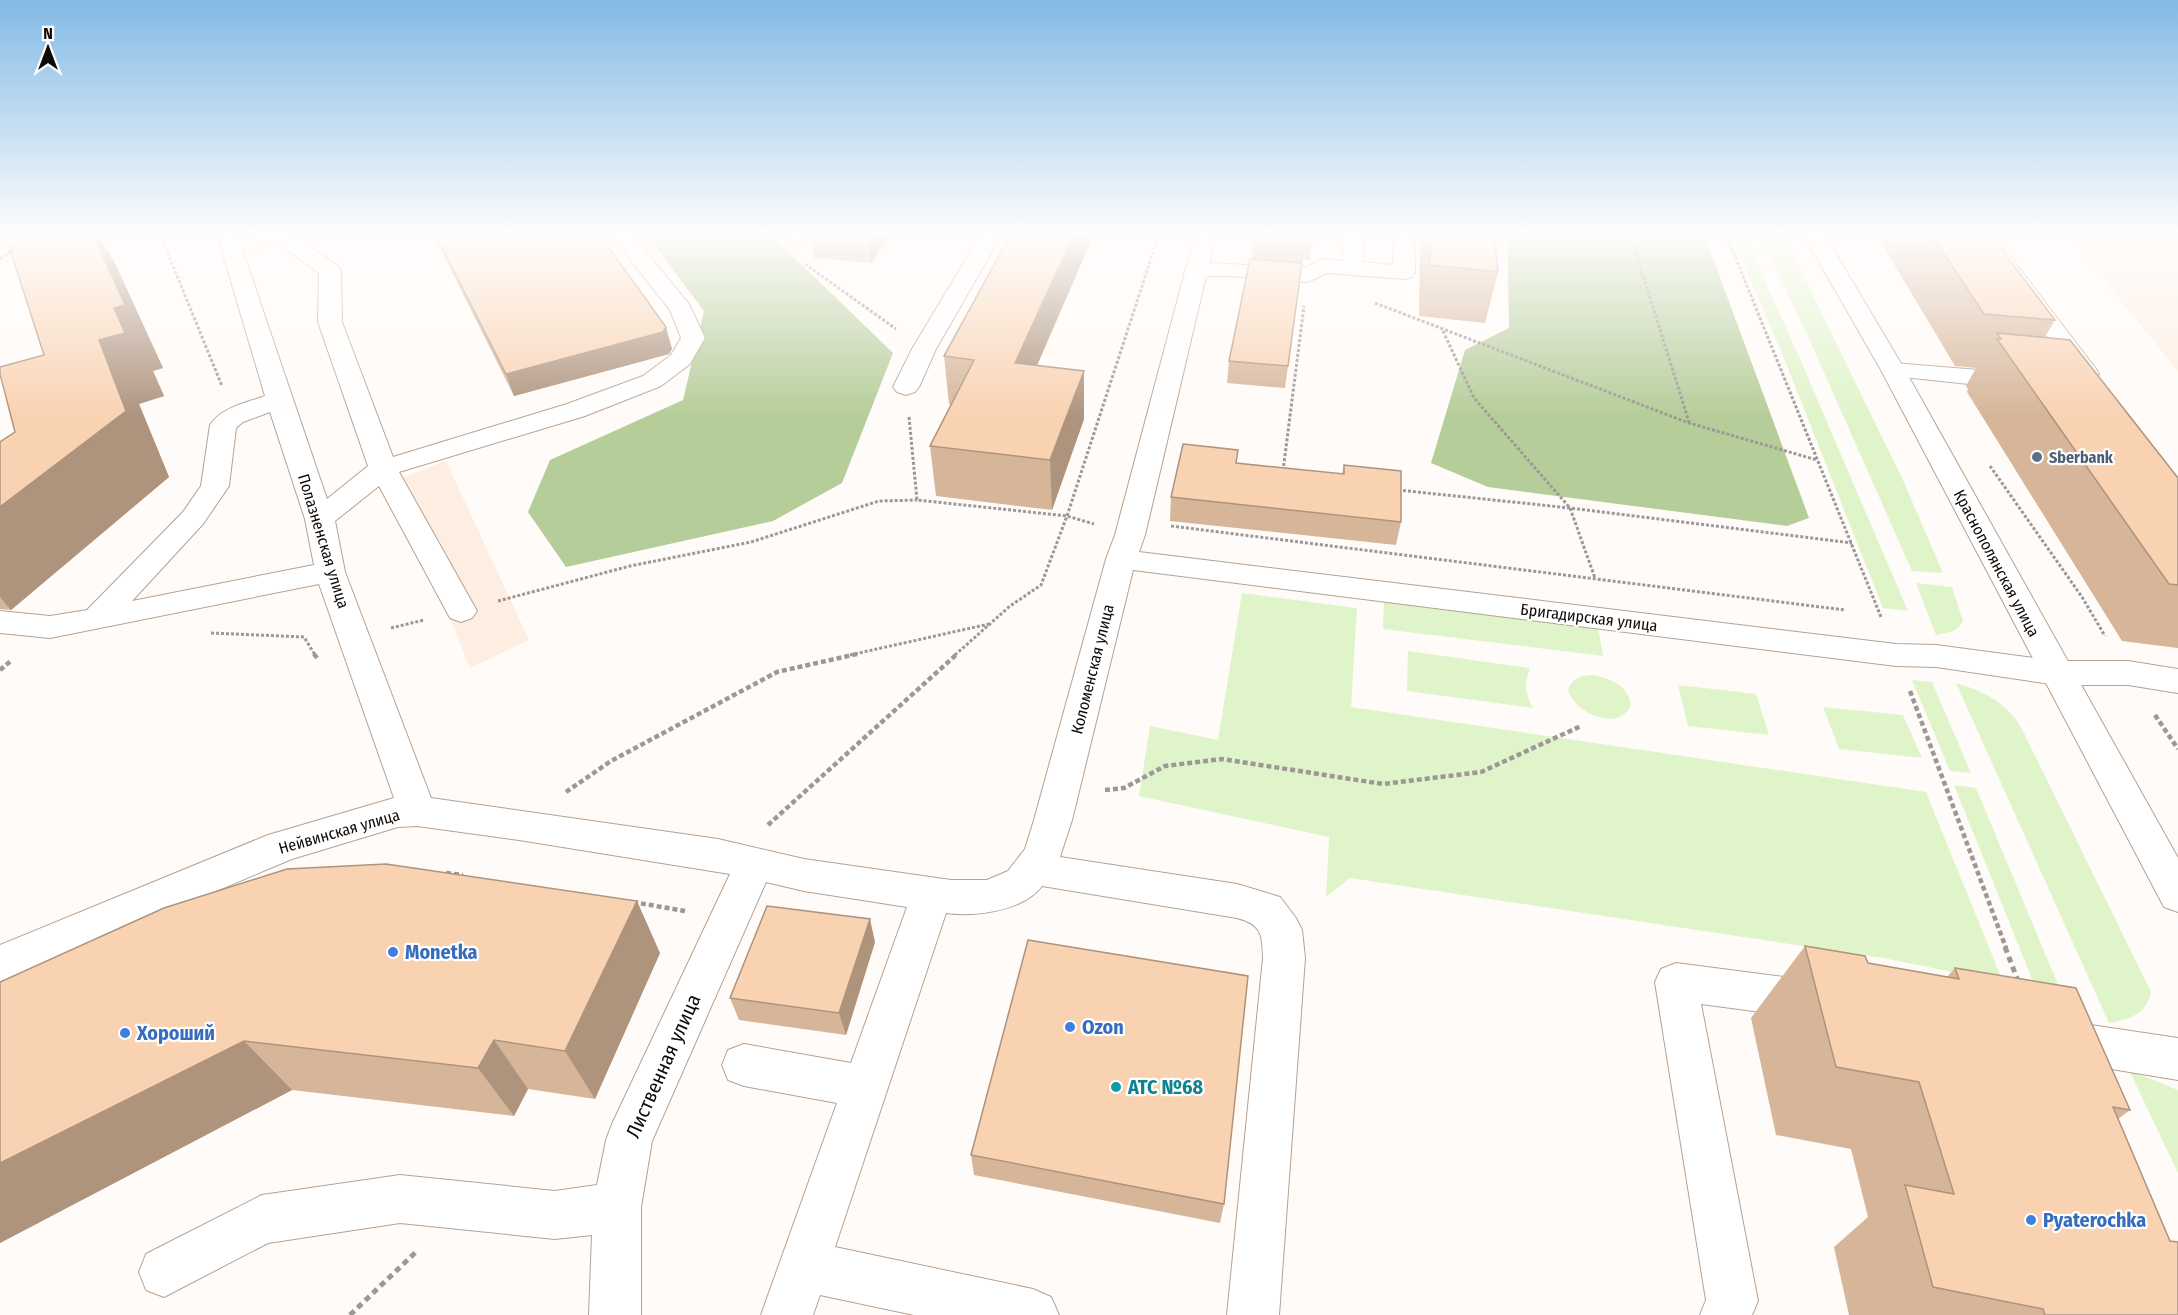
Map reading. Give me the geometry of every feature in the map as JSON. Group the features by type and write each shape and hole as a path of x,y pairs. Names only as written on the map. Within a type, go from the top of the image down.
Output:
{"street":[{"name":"Полазненская улица","path":"247,295 279,400 320,519 330,572 417,811"},
{"path":"330,295 330,322 383,468 461,610"},
{"path":"320,519 383,468 485,440 576,410 652,381 681,359 693,338 681,309 670,295"},
{"path":"906,387 924,349 956,295"},
{"name":"Коломенская улица","path":"804,874 951,897 989,897 1022,883 1034,868 1042,855 1059,795 1189,295"},
{"name":"Краснополянская улица","path":"1849,295 1893,370 2178,895"},
{"path":"1893,370 2099,389 2028,295"},
{"path":"97,620 193,518 215,486 223,425 234,416 279,400"},
{"name":"Бригадирская улица","path":"1125,547 1896,655 1936,656 2057,673 2128,673 2178,681"},
{"path":"0,622 50,627 97,620 330,572"},
{"name":"Нейвинская улица","path":"0,964 282,846 398,812 417,811 718,855 754,865 804,874"},
{"name":"Лиственная улица","path":"615,1315 617,1207 629,1140 754,865"},
{"path":"1034,868 1237,901 1266,909 1282,930 1284,958 1253,1315"},
{"path":"787,1315 932,894"},
{"path":"1726,1315 1732,1301 1676,982 1854,1005"},
{"path":"2016,1034 2178,1059"},
{"path":"744,1065 865,1087"},
{"path":"164,1272 262,1219 400,1199 555,1215 617,1207"},
{"path":"804,1266 1033,1315"}],"path":[{"path":"185,295 234,416"},
{"path":"849,295 924,349"},
{"path":"1067,516 1139,295"},
{"path":"1282,478 1305,295"},
{"path":"1358,295 1689,423 1818,460"},
{"path":"1648,295 1689,423"},
{"path":"1751,295 1883,623"},
{"path":"1443,330 1474,398 1570,508 1595,578"},
{"path":"906,387 918,500"},
{"path":"1990,466 2082,597 2178,749"},
{"path":"1398,490 1570,508 1853,544"},
{"path":"200,633 354,637 630,566 751,542 879,501 918,500 1067,516 1125,547 1160,525 1856,611"},
{"path":"1868,613 1890,616"},
{"path":"519,825 611,761 777,672 990,624"},
{"path":"304,637 322,668"},
{"path":"1059,795 1124,788 1165,766 1222,759 1383,784 1481,772 1581,726"},
{"path":"438,873 473,877"},
{"path":"622,901 690,912"},
{"path":"350,1315 464,1206"}],"shaded area":[{"path":"2117,295 2178,295 2178,372"},
{"path":"446,461 529,640 470,668 395,480"}],"green space":[{"path":"692,295 833,295 893,353 842,483 773,521 566,567 528,512 550,460 683,400 704,311"},
{"path":"1508,295 1727,295 1809,518 1787,526 1488,487 1431,463 1465,350 1509,328"},
{"path":"1757,295 1772,295 1908,611 1883,608"},
{"path":"1788,295 1813,295 1902,478 1943,573 1912,571"},
{"path":"1916,583 1952,587 1963,621 1958,628 1936,635"},
{"path":"1242,593 1357,608 1351,707 1926,792 2003,982 1883,958 1350,878 1326,897 1329,837 1139,796 1150,726 1218,740"},
{"path":"1384,601 1598,627 1603,656 1383,629"},
{"path":"1408,651 1530,668 1526,688 1533,708 1407,691"},
{"path":"1592,675 1617,684 1626,692 1631,705 1625,713 1617,718 1597,717 1579,706 1572,698 1568,690 1574,680"},
{"path":"1912,680 1932,682 1971,773 1950,771"},
{"path":"1956,683 1977,690 1995,700 2010,713 2023,731 2151,992 2149,1000 2136,1015 2109,1023"},
{"path":"1678,685 1756,694 1769,735 1688,726"},
{"path":"1823,707 1903,715 1922,758 1839,749"},
{"path":"1954,785 1976,788 2067,1006 2044,1009"},
{"path":"2129,1070 2178,1090 2178,1173"}],"building":[{"path":"25,295 121,295 125,305 114,308 125,333 99,340 126,411 0,507 0,442 15,432 0,367 44,355"},
{"path":"466,295 643,295 666,327 663,332 506,374"},
{"path":"977,295 1046,295 1015,363 1084,371 1050,460 930,446 974,360 944,356"},
{"path":"1243,295 1298,295 1288,366 1229,361"},
{"path":"1972,295 2036,295 2055,320 1984,314"},
{"path":"1997,333 2070,340 2178,478 2178,585 2169,584 1997,339 2001,339"},
{"path":"1183,444 1238,450 1236,463 1344,474 1344,465 1401,471 1401,522 1171,497"},
{"path":"386,864 637,901 565,1051 494,1040 478,1068 244,1041 0,1163 0,982 164,908 287,869"},
{"path":"767,906 870,919 839,1013 730,998"},
{"name":"АТС №68","path":"1028,940 1248,976 1224,1204 971,1155"},
{"path":"1805,946 1865,956 1868,963 1959,979 1955,968 2076,988 2130,1110 2113,1107 2170,1241 2178,1242 2178,1315 2045,1315 2043,1309 1933,1287 1905,1185 1954,1194 1919,1082 1836,1067"}],"place":[{"name":"Sberbank","path":"2037,457"},
{"name":"Monetka","path":"393,952"},
{"name":"Ozon","path":"1070,1027"},
{"name":"Хороший","path":"125,1033"},
{"name":"АТС №68","path":"1116,1087"},
{"name":"Pyaterochka","path":"2031,1220"}]}
